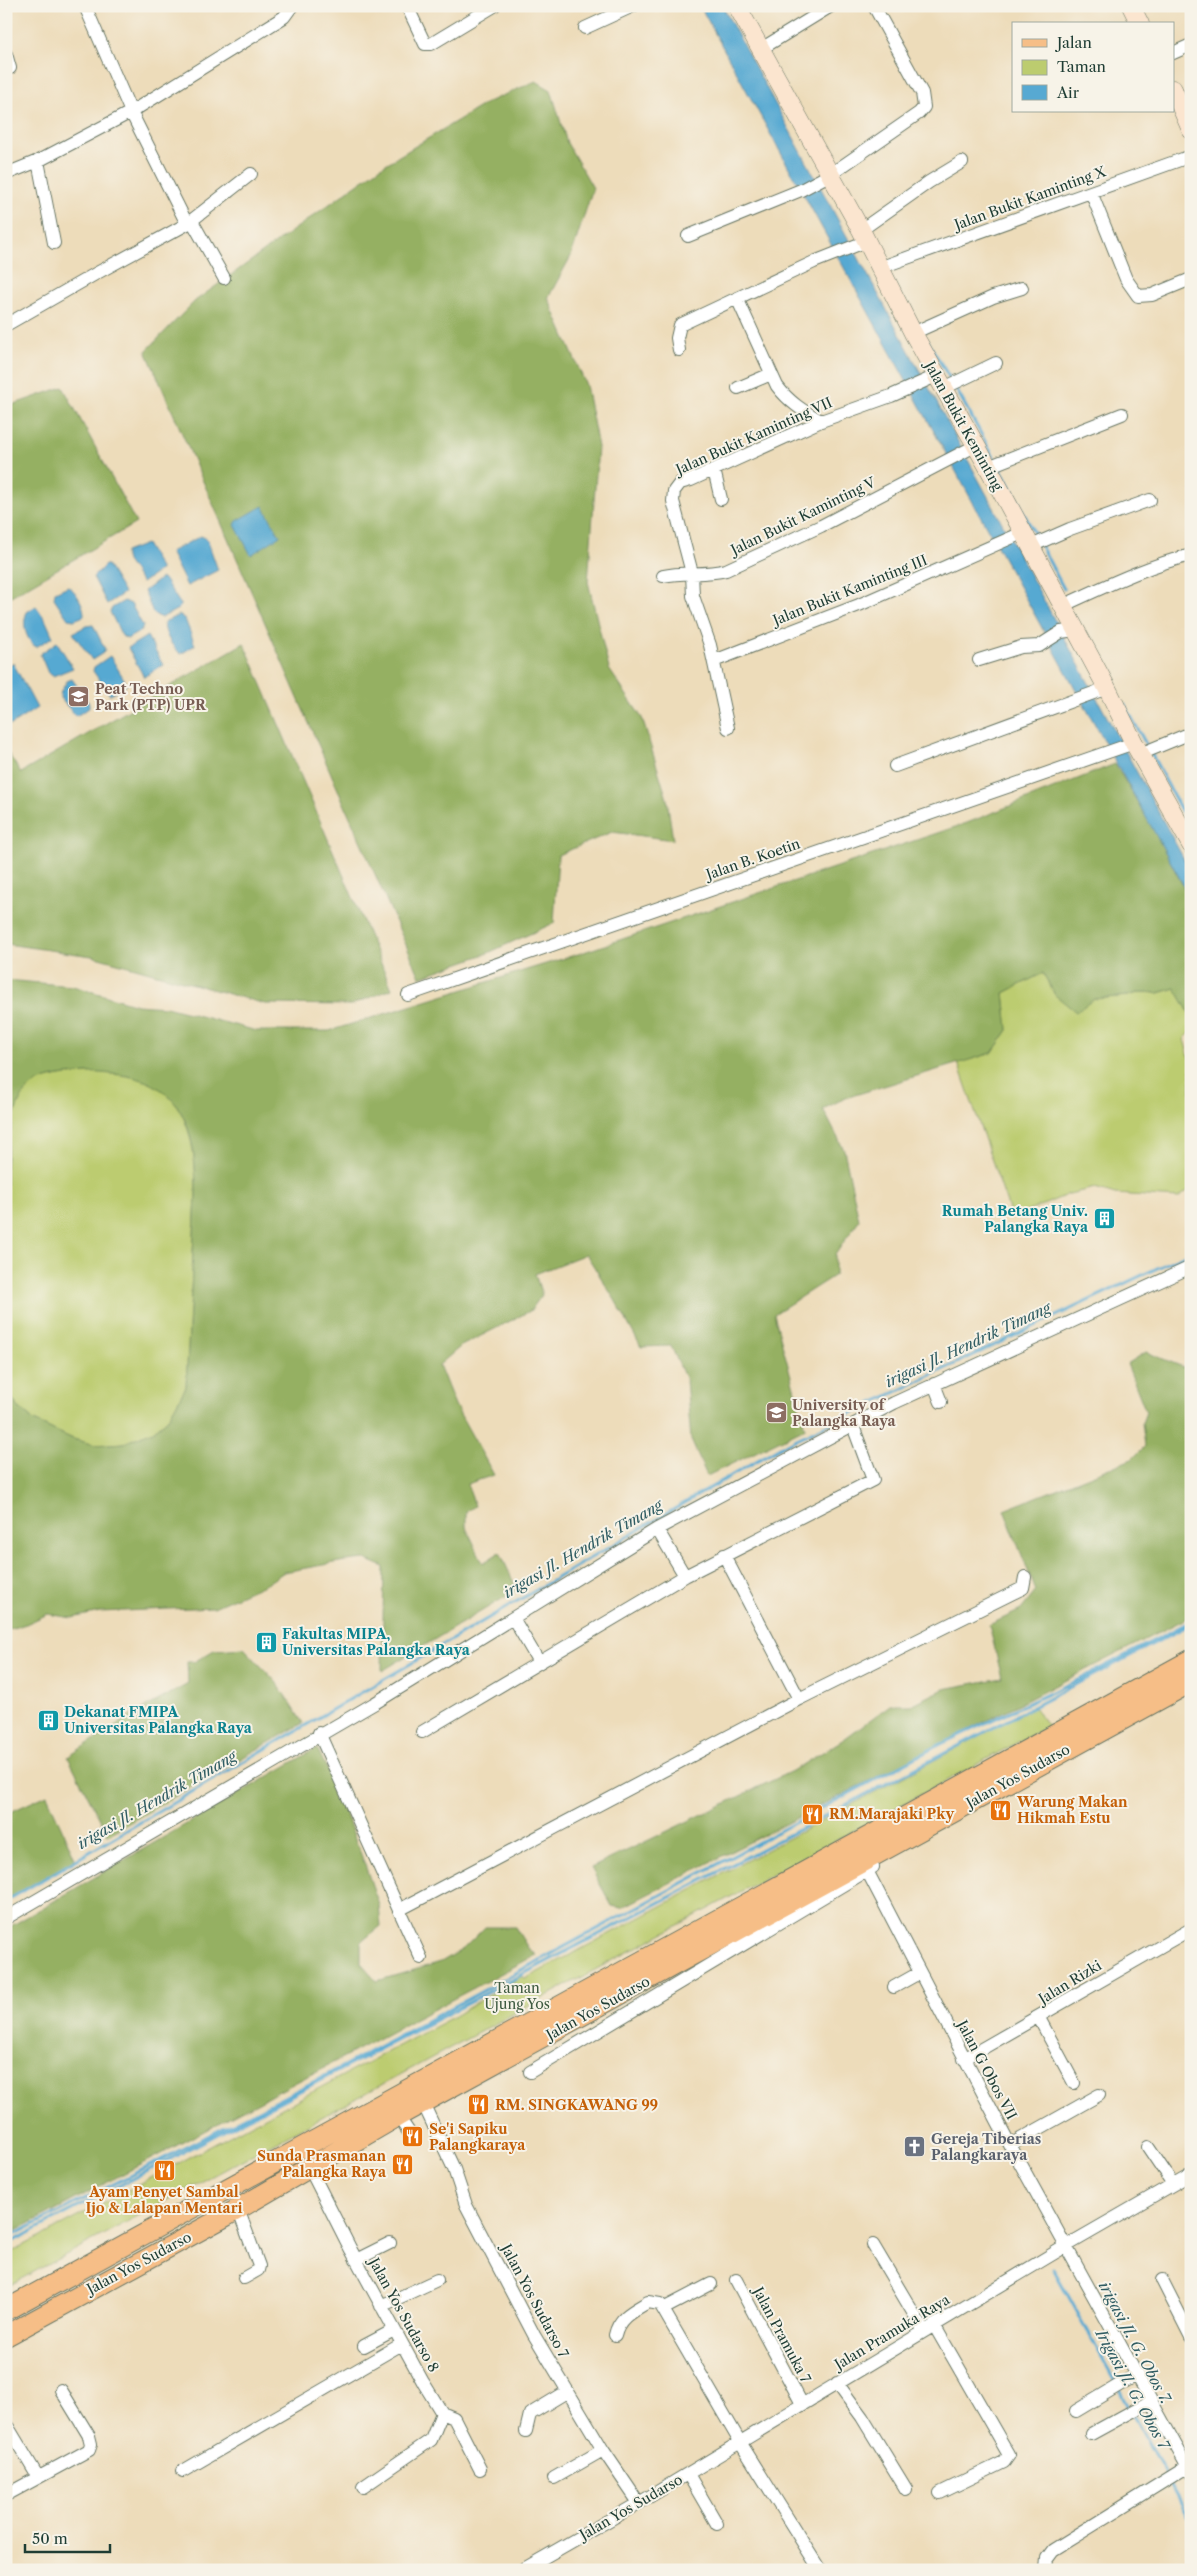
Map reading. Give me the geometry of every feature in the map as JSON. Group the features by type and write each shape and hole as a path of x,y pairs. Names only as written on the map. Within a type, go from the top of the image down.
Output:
{"main road":[{"name":"Jalan Bukit Keminting","path":"737,6 761,49 824,178 879,268 970,449 988,467 1021,539 1062,606 1068,631 1132,748 1191,845"},
{"path":"1131,6 1139,22"},
{"path":"1174,91 1191,130"},
{"name":"Jalan Yos Sudarso","path":"6,2336 238,2209 423,2103 639,1974 863,1863 1191,1660"},
{"name":"Jalan Yos Sudarso","path":"6,2310 639,1974 1067,1738 1108,1726 1191,1682"},
{"path":"85,2269 95,2286"}],"street":[{"path":"85,6 130,112 190,222 224,278"},
{"path":"6,174 38,161 130,112 284,17 292,6"},
{"path":"407,6 425,44 431,44 494,6"},
{"path":"585,28 633,6"},
{"path":"761,49 831,6"},
{"path":"688,236 801,190 824,178 920,113 924,107 922,93 874,6"},
{"path":"1174,53 1191,45"},
{"path":"6,54 10,68"},
{"name":"Jalan Bukit Kaminting X","path":"879,268 1191,156"},
{"path":"38,161 54,243"},
{"path":"679,350 677,338 680,325 836,254 860,239 935,177 962,162"},
{"path":"6,326 190,222 251,174"},
{"path":"1091,192 1126,279 1138,296 1152,295 1191,279"},
{"path":"913,333 993,297 1022,288"},
{"path":"737,298 771,374 786,398 821,421"},
{"name":"Jalan Bukit Kaminting VII","path":"728,728 714,661 693,596 692,573 675,511 674,491 680,482 691,480 821,421 910,388 996,363"},
{"path":"738,388 771,374"},
{"path":"988,467 1122,414"},
{"name":"Jalan Bukit Kaminting V","path":"663,576 684,572 712,574 726,570 821,526 970,449"},
{"path":"714,470 721,499"},
{"name":"Jalan Bukit Kaminting III","path":"714,661 859,605 996,544 1070,529 1150,500"},
{"path":"1062,606 1117,581 1174,559 1191,555"},
{"path":"979,660 1022,647 1039,646 1048,638 1068,631"},
{"path":"895,766 1101,691"},
{"path":"1132,748 1191,733"},
{"name":"Jalan B. Koetin","path":"408,995 1109,752 1132,748"},
{"path":"6,1918 319,1733 375,1703 657,1529 934,1384 1191,1267"},
{"path":"934,1384 941,1402"},
{"path":"422,1732 685,1576 873,1480 853,1426"},
{"path":"657,1529 685,1576"},
{"path":"724,1555 799,1699"},
{"path":"399,1910 799,1699 1023,1588 1025,1577"},
{"path":"513,1618 539,1662"},
{"path":"530,2072 1108,1726"},
{"path":"319,1733 421,1958"},
{"name":"Jalan G Obos VII","path":"863,1863 919,1974 1010,2145 1136,2375 1188,2462"},
{"name":"Jalan Rizki","path":"964,2059 1039,2018 1191,1929"},
{"path":"894,1987 919,1974"},
{"path":"1039,2018 1074,2082"},
{"path":"1010,2145 1099,2095"},
{"name":"Jalan Yos Sudarso 7","path":"423,2103 454,2169 466,2204 534,2335 603,2450 639,2503"},
{"path":"398,2116 410,2134"},
{"path":"1148,2147 1173,2184"},
{"name":"Jalan Yos Sudarso 8","path":"309,2168 394,2330 442,2413 454,2418 480,2468"},
{"name":"Jalan Pramuka Raya","path":"740,2442 1066,2246 1191,2174"},
{"path":"238,2209 259,2266 258,2270 244,2278"},
{"path":"356,2260 390,2242"},
{"path":"873,2245 929,2328 1009,2455 1004,2462 940,2493"},
{"path":"381,2306 437,2280"},
{"name":"Jalan Pramuka 7","path":"736,2280 802,2404"},
{"path":"1162,2280 1191,2337"},
{"path":"663,2308 711,2284"},
{"path":"615,2335 622,2319 648,2302 655,2302 663,2308 740,2442 820,2570"},
{"path":"364,2346 394,2330"},
{"path":"183,2471 402,2344"},
{"path":"1076,2410 1136,2375"},
{"path":"837,2383 862,2417 906,2489"},
{"path":"6,2495 89,2450 91,2444 89,2436 61,2390"},
{"path":"526,2430 530,2414 568,2391"},
{"path":"1091,2434 1151,2401"},
{"path":"363,2487 432,2440 442,2413"},
{"path":"8,2427 38,2477"},
{"name":"Jalan Yos Sudarso","path":"524,2569 740,2442"},
{"path":"554,2478 603,2450"},
{"path":"1046,2570 1046,2558 1053,2550 1188,2462"},
{"path":"688,2474 717,2524"}],"green space":[{"path":"536,81 551,90 567,143 593,188 571,256 548,298 586,385 598,447 588,582 609,669 642,718 667,799 673,840 612,832 558,855 554,923 488,953 420,977 146,351 195,301 381,167 488,102"},
{"path":"63,387 136,523 6,599 6,407"},
{"path":"244,643 392,989 351,1005 265,1004 92,956 6,944 6,750 21,773"},
{"path":"1115,764 1151,825 1191,901 1191,1016 1175,988 1159,993 1141,992 1128,996 1094,999 1076,1012 1055,995 1043,973 1004,993 1008,1030 992,1053 845,1098 823,1109 844,1150 859,1220 835,1255 835,1275 774,1314 805,1428 707,1476 691,1440 686,1380 671,1346 641,1347 615,1300 586,1254 535,1274 542,1295 530,1311 461,1346 439,1365 455,1405 494,1475 467,1484 475,1506 466,1512 466,1527 483,1563 500,1552 517,1590 382,1671 384,1567 365,1559 284,1572 266,1584 214,1607 100,1612 72,1618 48,1614 26,1624 6,1630 6,1389 17,1406 34,1421 73,1439 95,1445 124,1443 153,1431 168,1419 186,1387 196,1175 190,1135 184,1118 174,1102 161,1090 143,1080 121,1075 96,1073 51,1078 38,1082 25,1092 12,1124 6,1168 6,980 73,986 137,1005 166,1007 257,1031 329,1031 578,954 967,823"},
{"path":"1043,973 1055,995 1094,999 1128,996 1141,992 1159,993 1176,988 1191,1016 1191,1032 1184,1039 1191,1065 1191,1188 1179,1198 1115,1194 1095,1188 1069,1194 1012,1218 958,1063 992,1053 1008,1030 1004,993"},
{"path":"97,1072 135,1077 153,1084 168,1095 178,1108 186,1124 191,1141 196,1178 196,1196 186,1387 168,1419 153,1431 124,1443 95,1445 73,1439 34,1421 17,1406 6,1389 6,1167 9,1135 14,1114 23,1095 30,1087 52,1078"},
{"path":"1146,1352 1183,1367 1191,1363 1191,1616 621,1908 612,1906 591,1868 792,1771 844,1739 890,1705 911,1705 944,1689 1002,1678 989,1625 1021,1610 1036,1591 1004,1510 1132,1459 1145,1446 1142,1423 1146,1412 1127,1364"},
{"path":"244,1648 277,1683 303,1723 108,1835 68,1757 128,1717 188,1684 187,1662 194,1662 214,1650"},
{"name":"Taman Ujung Yos","path":"1034,1707 1048,1726 6,2287 6,2255 451,2018 522,1976 525,1979"},
{"path":"317,1748 336,1788 379,1905 381,1926 361,1942 361,1963 377,1981 441,1962 463,1949 485,1927 515,1927 528,1948 536,1955 6,2236 6,1929"},
{"path":"47,1795 76,1861 6,1900 6,1814"}],"water":[{"path":"700,6 723,6 1191,872 1191,899"},
{"path":"263,506 280,536 251,555 235,525 237,521"},
{"path":"201,536 207,539 218,570 187,586 170,552"},
{"path":"146,544 161,570 142,583 125,558 125,552"},
{"path":"107,565 124,593 107,604 93,577"},
{"path":"161,578 164,579 181,605 178,609 161,618 153,613 144,591"},
{"path":"68,586 79,599 84,612 84,616 74,620 68,619 54,598 55,592"},
{"path":"124,601 131,604 143,626 141,631 127,639 122,636 110,612 112,608"},
{"path":"36,606 45,619 53,637 36,647 29,640 25,621 27,612"},
{"path":"179,615 185,619 195,645 181,654 169,640 164,622"},
{"path":"93,625 105,649 103,653 92,660 73,633 86,626"},
{"path":"147,636 163,665 144,677 128,648"},
{"path":"57,642 73,668 53,676 48,673 40,654"},
{"path":"110,656 127,684 110,695 93,671 94,667"},
{"path":"13,663 37,708 11,725 6,722 6,666"},
{"path":"72,679 89,703 89,708 76,716 60,698 61,691 67,681"}],"waterway":[{"path":"927,340 952,382"},
{"path":"955,387 996,461"},
{"path":"999,466 1038,540"},
{"path":"1041,546 1064,589"},
{"path":"1125,705 1148,748"},
{"path":"1151,753 1182,812"},
{"name":"irigasi Jl. Hendrik Timang","path":"6,1901 780,1447 1191,1252"},
{"path":"6,2239 321,2078 939,1745 1084,1677 1191,1621"},
{"path":"6,2245 1191,1624"},
{"name":"Irigasi Jl. G. Obos 7","path":"1053,2268 1116,2383"},
{"name":"Irigasi Jl. G. Obos 7","path":"1119,2389 1130,2410"},
{"name":"Irigasi Jl. G. Obos 7","path":"1133,2415 1166,2476"},
{"name":"Irigasi Jl. G. Obos 7","path":"1169,2481 1191,2521"}],"place":[{"name":"Peat Techno Park (PTP) UPR","path":"79,697"},
{"name":"Rumah Betang Univ. Palangka Raya","path":"1104,1219"},
{"name":"University of Palangka Raya","path":"776,1413"},
{"name":"Fakultas MIPA, Universitas Palangka Raya","path":"266,1642"},
{"name":"Dekanat FMIPA Universitas Palangka Raya","path":"48,1720"},
{"name":"Warung Makan Hikmah Estu","path":"1001,1810"},
{"name":"RM.Marajaki Pky","path":"813,1814"},
{"name":"RM. SINGKAWANG 99","path":"479,2105"},
{"name":"Se'i Sapiku Palangkaraya","path":"413,2137"},
{"name":"Gereja Tiberias Palangkaraya","path":"915,2147"},
{"name":"Sunda Prasmanan Palangka Raya","path":"402,2164"},
{"name":"Ayam Penyet Sambal Ijo & Lalapan Mentari","path":"164,2170"}],"water label":[{"name":"irigasi Jl. G. Obos 7.","path":"1135,2343"}]}
